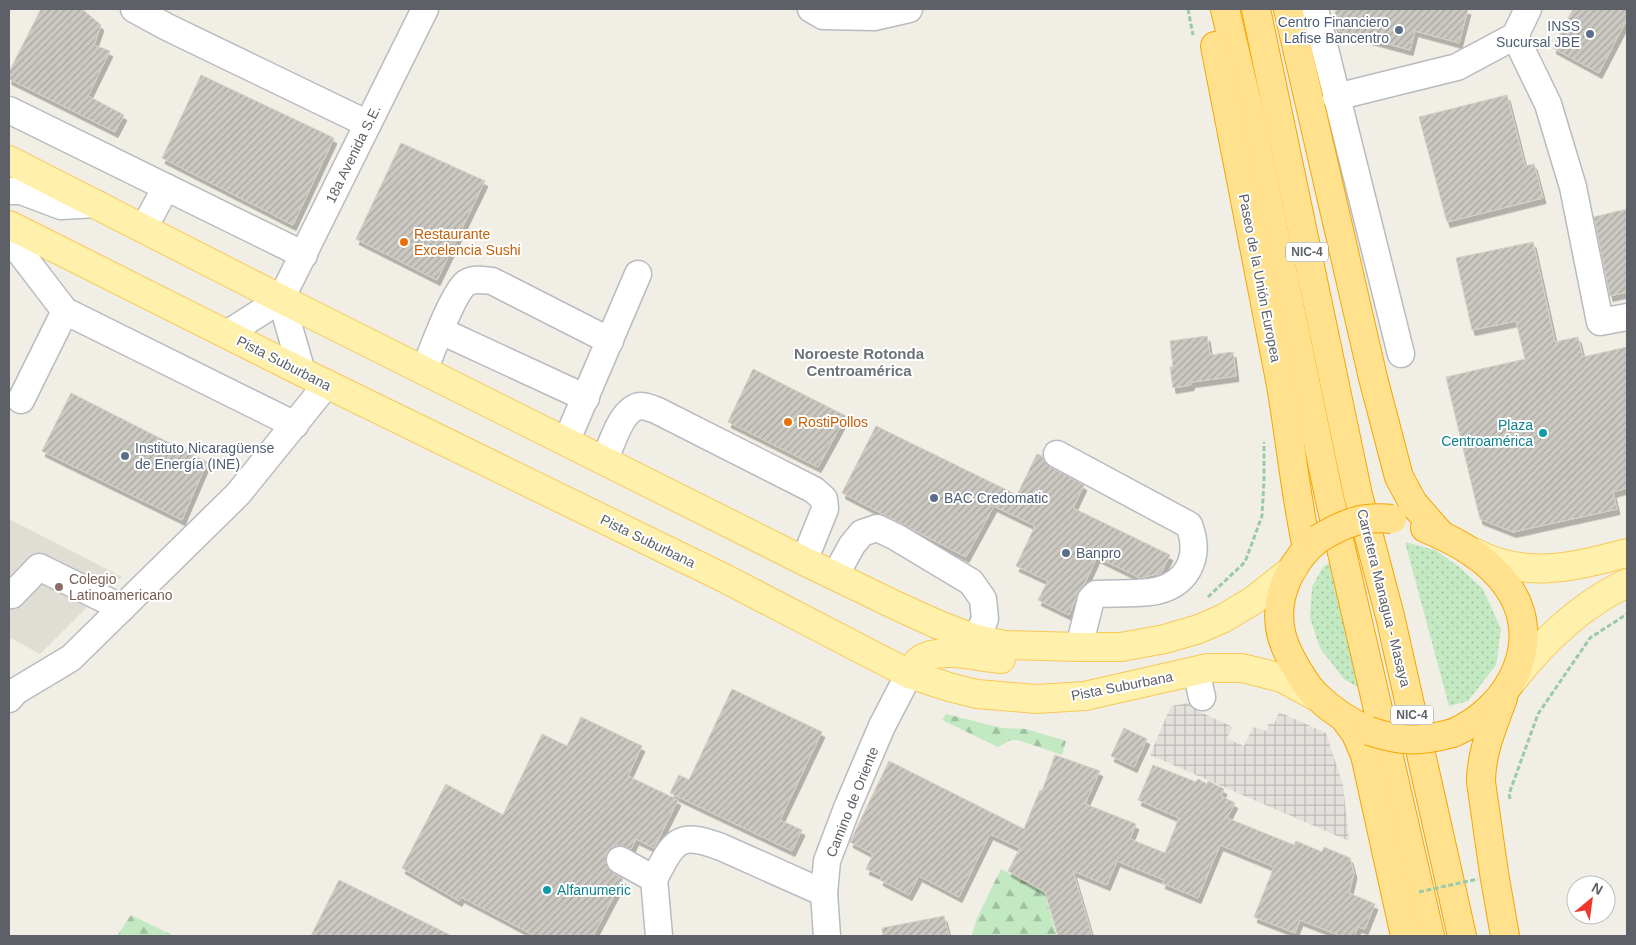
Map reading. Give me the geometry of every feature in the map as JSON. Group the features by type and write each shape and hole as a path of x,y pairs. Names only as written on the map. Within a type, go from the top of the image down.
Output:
{"highway":[{"name":"Paseo de la Unión Europea","path":"1208,9 1280,381 1293,455 1300,519 1306,552"},
{"name":"Paseo de la Unión Europea","path":"1225,9 1251,120 1329,496 1430,936"},
{"name":"Carretera Managua - Masaya","path":"1256,9 1358,495 1390,616 1462,936"},
{"path":"1288,9 1373,378 1398,477 1413,503 1452,541"},
{"path":"1505,936 1494,873 1481,775 1485,747 1519,663 1522,636 1521,619 1508,588 1494,570 1452,541 1418,524 1374,518 1339,526 1306,552 1282,594 1279,625 1286,648 1293,662 1317,697 1345,719 1369,731 1402,740 1435,738 1453,733 1472,724 1486,713 1509,686"},
{"path":"1345,719 1356,734 1365,755 1405,936"}],"main road":[{"path":"9,160 424,371 804,561 931,622 976,639 1004,646 1121,647"},
{"name":"Pista Suburbana","path":"9,225 302,372 726,579 909,674 977,694 1036,699 1085,696 1199,684 1208,668 1242,668 1282,678 1317,697"},
{"path":"1452,541 1495,562 1542,570 1578,565 1627,553"},
{"path":"909,674 917,662 924,657 941,653 1028,662 1072,657 1165,639 1211,624 1241,609 1306,552"},
{"path":"1509,686 1548,639 1574,616 1603,596 1627,583"}],"street":[{"path":"134,9 167,27 368,124"},
{"name":"18a Avenida S.E.","path":"227,334 281,299 425,9"},
{"path":"811,9 823,16 874,16 909,9"},
{"path":"1315,9 1401,354"},
{"path":"1336,97 1457,67 1515,36 1528,9"},
{"path":"1515,36 1548,104 1573,187 1600,322 1627,317"},
{"path":"9,110 304,255"},
{"path":"144,228 166,187"},
{"path":"9,191 21,191 61,206 96,204"},
{"path":"9,238 64,311 295,425"},
{"path":"566,442 638,274"},
{"path":"424,371 454,298 465,284 476,279 492,282 610,341"},
{"path":"281,299 302,372"},
{"path":"20,400 64,311"},
{"path":"440,331 586,398"},
{"path":"12,695 71,658 122,608 244,500 295,425 327,384"},
{"path":"605,460 624,416 633,408 642,406 656,410 805,485 824,499 825,509 804,561"},
{"path":"1057,454 1188,525 1194,542 1193,560 1189,570 1174,583 1150,592 1096,594 1090,599 1078,647"},
{"path":"835,576 852,545 862,533 877,528 896,537 972,582 983,599 985,619 976,639"},
{"path":"12,595 39,567 122,608"},
{"name":"Camino de Oriente","path":"827,936 824,893 827,861 882,726 909,674"},
{"path":"659,936 654,879 670,850 679,842 690,838 704,840 824,893"},
{"path":"620,860 654,879"}],"path":[{"path":"1188,9 1194,38"},
{"path":"1204,602 1245,562 1262,516 1264,441"},
{"path":"1510,804 1510,794 1538,714 1590,638 1627,614"},
{"path":"1419,892 1478,879"}],"shaded area":[{"name":"Colegio Latinoamericano","path":"9,519 122,577 98,596 40,654 9,637"},
{"path":"1199,701 1196,710 1233,727 1227,738 1244,746 1253,727 1266,731 1269,723 1274,724 1279,712 1326,733 1343,785 1349,841 1150,755 1171,706"}],"green space":[{"path":"1405,542 1435,550 1458,566 1483,589 1501,629 1496,665 1468,701 1449,706"},
{"path":"1342,555 1373,696 1344,679 1320,648 1310,618 1312,587 1323,567"},
{"path":"946,714 1002,728 1026,729 1066,741 1062,755 1018,740 1011,740 998,747 942,720"},
{"path":"1001,869 1044,892 1057,936 972,935 977,918"},
{"path":"131,915 174,936 117,936"}],"building":[{"path":"41,9 82,9 101,25 94,45 110,51 88,96 124,115 115,132 9,79 9,72"},
{"name":"Centro Financiero Lafise Bancentro","path":"1336,9 1468,9 1459,43 1415,31 1410,50 1336,30 1333,21"},
{"name":"INSS Sucursal JBE","path":"1573,9 1627,9 1627,19 1599,73 1553,48"},
{"path":"201,75 334,138 293,225 162,158"},
{"path":"1507,95 1525,166 1534,164 1543,198 1447,222 1419,117"},
{"path":"401,143 485,181 437,280 356,239"},
{"path":"1627,209 1627,292 1610,296 1594,217"},
{"name":"Plaza Centroamérica","path":"1533,242 1555,342 1578,337 1583,357 1627,347 1627,488 1613,492 1617,509 1513,532 1480,519 1446,377 1525,359 1516,321 1472,330 1456,258"},
{"path":"1207,336 1210,355 1233,352 1236,376 1192,382 1191,385 1173,388 1170,367 1173,367 1170,341"},
{"path":"753,369 846,416 818,467 728,422"},
{"name":"Instituto Nicaragüense de Energía (INE)","path":"71,393 207,462 182,520 42,451"},
{"path":"876,426 1017,495 1037,454 1042,456 1050,467 1084,485 1073,508 1170,555 1161,573 1140,578 1097,557 1069,615 1038,600 1048,581 1016,566 1035,526 994,506 966,557 842,493"},
{"path":"732,689 822,732 780,820 802,830 792,851 670,793 679,775 689,780"},
{"path":"581,717 642,746 628,776 678,800 654,848 636,839 631,849 619,845 607,852 605,860 607,867 623,879 593,936 535,936 461,897 459,901 402,868 446,784 503,815 542,734 567,746"},
{"path":"1124,728 1147,739 1134,767 1111,756"},
{"path":"1055,755 1100,771 1085,804 1136,824 1130,839 1165,853 1179,818 1138,800 1153,765 1196,782 1198,779 1207,784 1208,781 1224,789 1221,796 1235,803 1227,818 1294,845 1296,841 1322,852 1324,847 1350,858 1354,873 1349,893 1375,904 1365,929 1358,927 1354,936 1341,936 1300,920 1295,933 1254,917 1274,867 1220,845 1198,898 1162,883 1164,880 1117,861 1107,885 1073,871 1092,936 1058,936 1045,892 1008,871 1020,848 990,834 959,897 919,876 909,895 880,880 882,876 866,869 873,854 850,842 889,761 1024,829 1040,790 1042,791"},
{"path":"339,880 452,936 311,936"},
{"path":"944,916 949,936 883,936 882,928"}],"place":[{"name":"Centro Financiero Lafise Bancentro","path":"1399,30"},
{"name":"INSS Sucursal JBE","path":"1590,34"},
{"name":"Restaurante Excelencia Sushi","path":"404,242"},
{"name":"RostiPollos","path":"788,422"},
{"name":"Plaza Centroamérica","path":"1543,433"},
{"name":"Instituto Nicaragüense de Energía (INE)","path":"125,456"},
{"name":"BAC Credomatic","path":"934,498"},
{"name":"Banpro","path":"1066,553"},
{"name":"Colegio Latinoamericano","path":"59,587"},
{"name":"Alfanumeric","path":"547,890"}],"district":[{"name":"Noroeste Rotonda Centroamérica","path":"859,362"}]}
